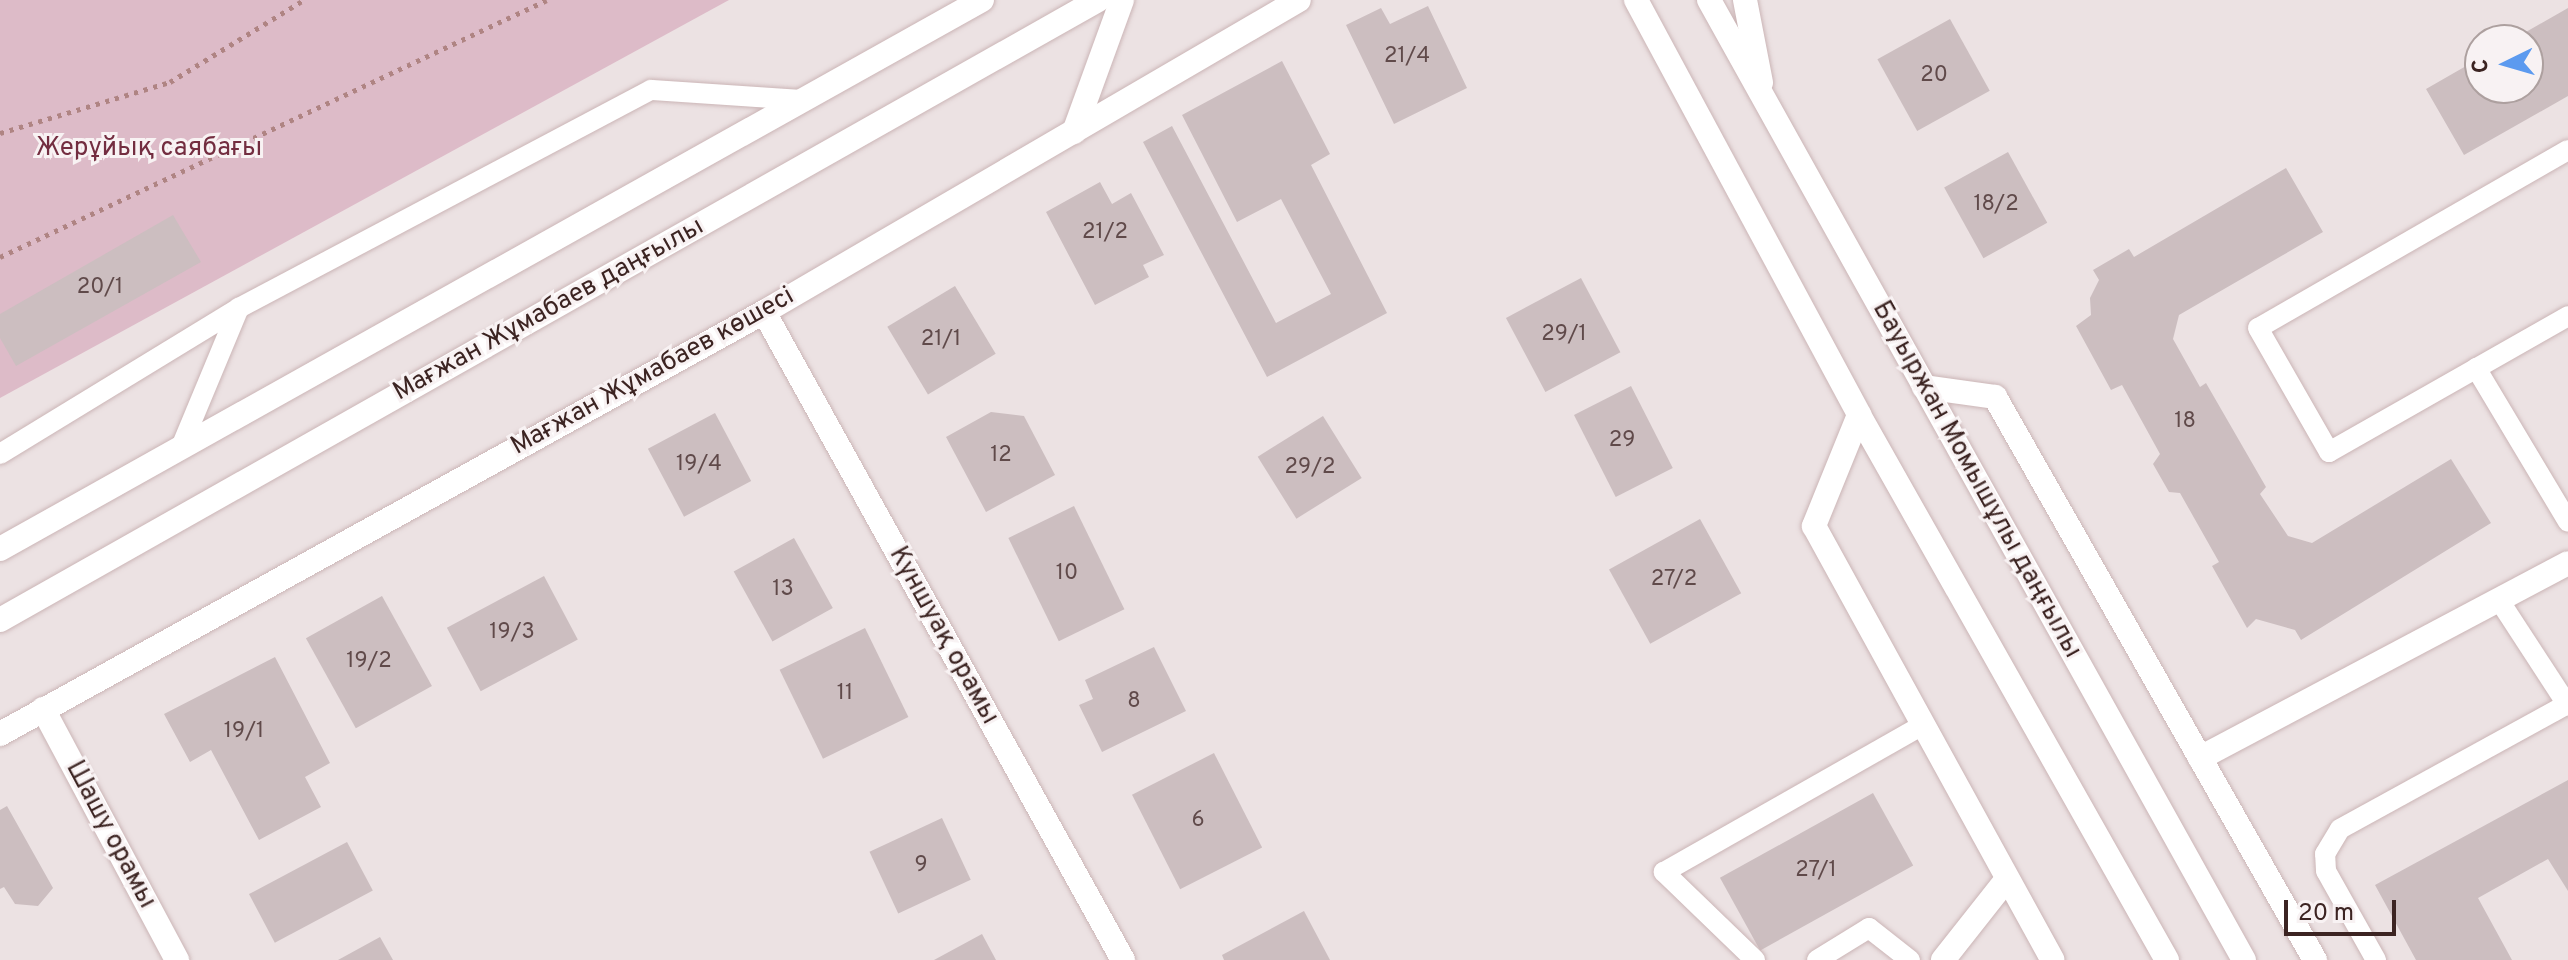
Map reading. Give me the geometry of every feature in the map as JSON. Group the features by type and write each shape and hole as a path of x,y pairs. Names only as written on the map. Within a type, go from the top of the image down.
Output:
{"main road":[{"path":"0,549 982,0"},
{"name":"Мағжан Жұмабаев даңғылы","path":"0,620 1098,0"},
{"path":"1074,132 1122,0"},
{"name":"Мағжан Жұмабаев көшесі","path":"0,734 764,312 1299,0"},
{"path":"1636,0 1859,415 2167,960"},
{"name":"Бауыржан Момышұлы даңғылы","path":"1709,0 2244,960"},
{"path":"1745,0 1765,104"},
{"name":"Күншуақ орамы","path":"764,312 1123,960"},
{"path":"1924,387 1995,397 2315,960"},
{"path":"1859,415 1814,526 2053,960"},
{"path":"2200,758 2568,563"},
{"name":"Шашу орамы","path":"43,709 177,960"},
{"path":"1943,960 2007,879"}],"lane":[{"path":"0,454 239,308 651,90 803,100"},
{"path":"2568,150 2258,328 2329,452 2568,316"},
{"path":"181,447 239,308"},
{"path":"2476,368 2568,522"},
{"path":"2376,960 2326,871 2325,854 2340,829 2567,706 2499,600"},
{"path":"1755,960 1664,872 1923,725"},
{"path":"1817,960 1869,928 1910,960"}],"path":[{"path":"0,133 170,82 304,0"},
{"path":"0,257 547,0"}],"green space":[{"name":"Жерұйық саябағы","path":"0,0 729,0 0,398"}],"building":[{"path":"1428,6 1467,88 1394,124 1346,25 1381,8 1390,24"},
{"path":"2568,8 2568,96 2464,155 2426,89 2464,67 2464,104 2544,104 2544,24 2540,24"},
{"path":"1950,19 1990,91 1917,131 1877,59"},
{"path":"1282,61 1330,154 1311,165 1387,313 1267,377 1143,142 1172,126 1276,323 1331,294 1281,199 1237,222 1182,115"},
{"path":"2008,152 2047,223 1983,258 1944,187"},
{"path":"2286,168 2323,232 2179,315 2173,339 2200,387 2206,383 2266,487 2260,494 2288,536 2312,543 2451,459 2491,523 2301,640 2295,630 2256,619 2247,628 2212,566 2219,562 2180,493 2169,492 2153,464 2160,454 2122,385 2111,390 2076,326 2091,315 2090,298 2099,280 2093,270 2129,249 2134,257"},
{"path":"1100,182 1112,204 1131,193 1164,255 1143,265 1149,277 1095,305 1046,212"},
{"path":"173,215 201,262 16,366 0,338 0,314"},
{"path":"1581,278 1620,352 1545,392 1506,318"},
{"path":"955,286 996,354 928,394 887,327"},
{"path":"1631,386 1673,468 1616,497 1574,415"},
{"path":"991,412 1024,416 1055,475 986,512 946,437"},
{"path":"715,413 751,481 684,517 648,449"},
{"path":"1323,416 1362,478 1296,519 1258,457"},
{"path":"1074,506 1124,609 1059,641 1008,538"},
{"path":"1700,519 1741,593 1650,644 1609,569"},
{"path":"794,538 833,608 772,641 734,571"},
{"path":"544,576 578,640 481,691 447,628"},
{"path":"382,596 432,686 356,728 306,638"},
{"path":"865,628 908,717 823,759 780,670"},
{"path":"1154,647 1186,711 1102,752 1079,705 1093,699 1085,680"},
{"path":"275,657 330,763 305,777 321,807 259,840 211,750 190,762 164,714"},
{"path":"1214,753 1262,847 1180,889 1132,795"},
{"path":"2568,780 2568,891 2548,859 2478,898 2512,960 2416,960 2375,885"},
{"path":"1873,793 1913,866 1760,950 1720,878"},
{"path":"7,806 53,888 38,906 15,904 4,887 0,889 0,810"},
{"path":"942,818 971,880 898,913 869,852"},
{"path":"347,842 373,891 275,943 249,894"},
{"path":"1304,911 1330,960 1224,960 1222,955"},
{"path":"982,934 996,960 934,960"},
{"path":"380,937 393,960 338,960"}]}
